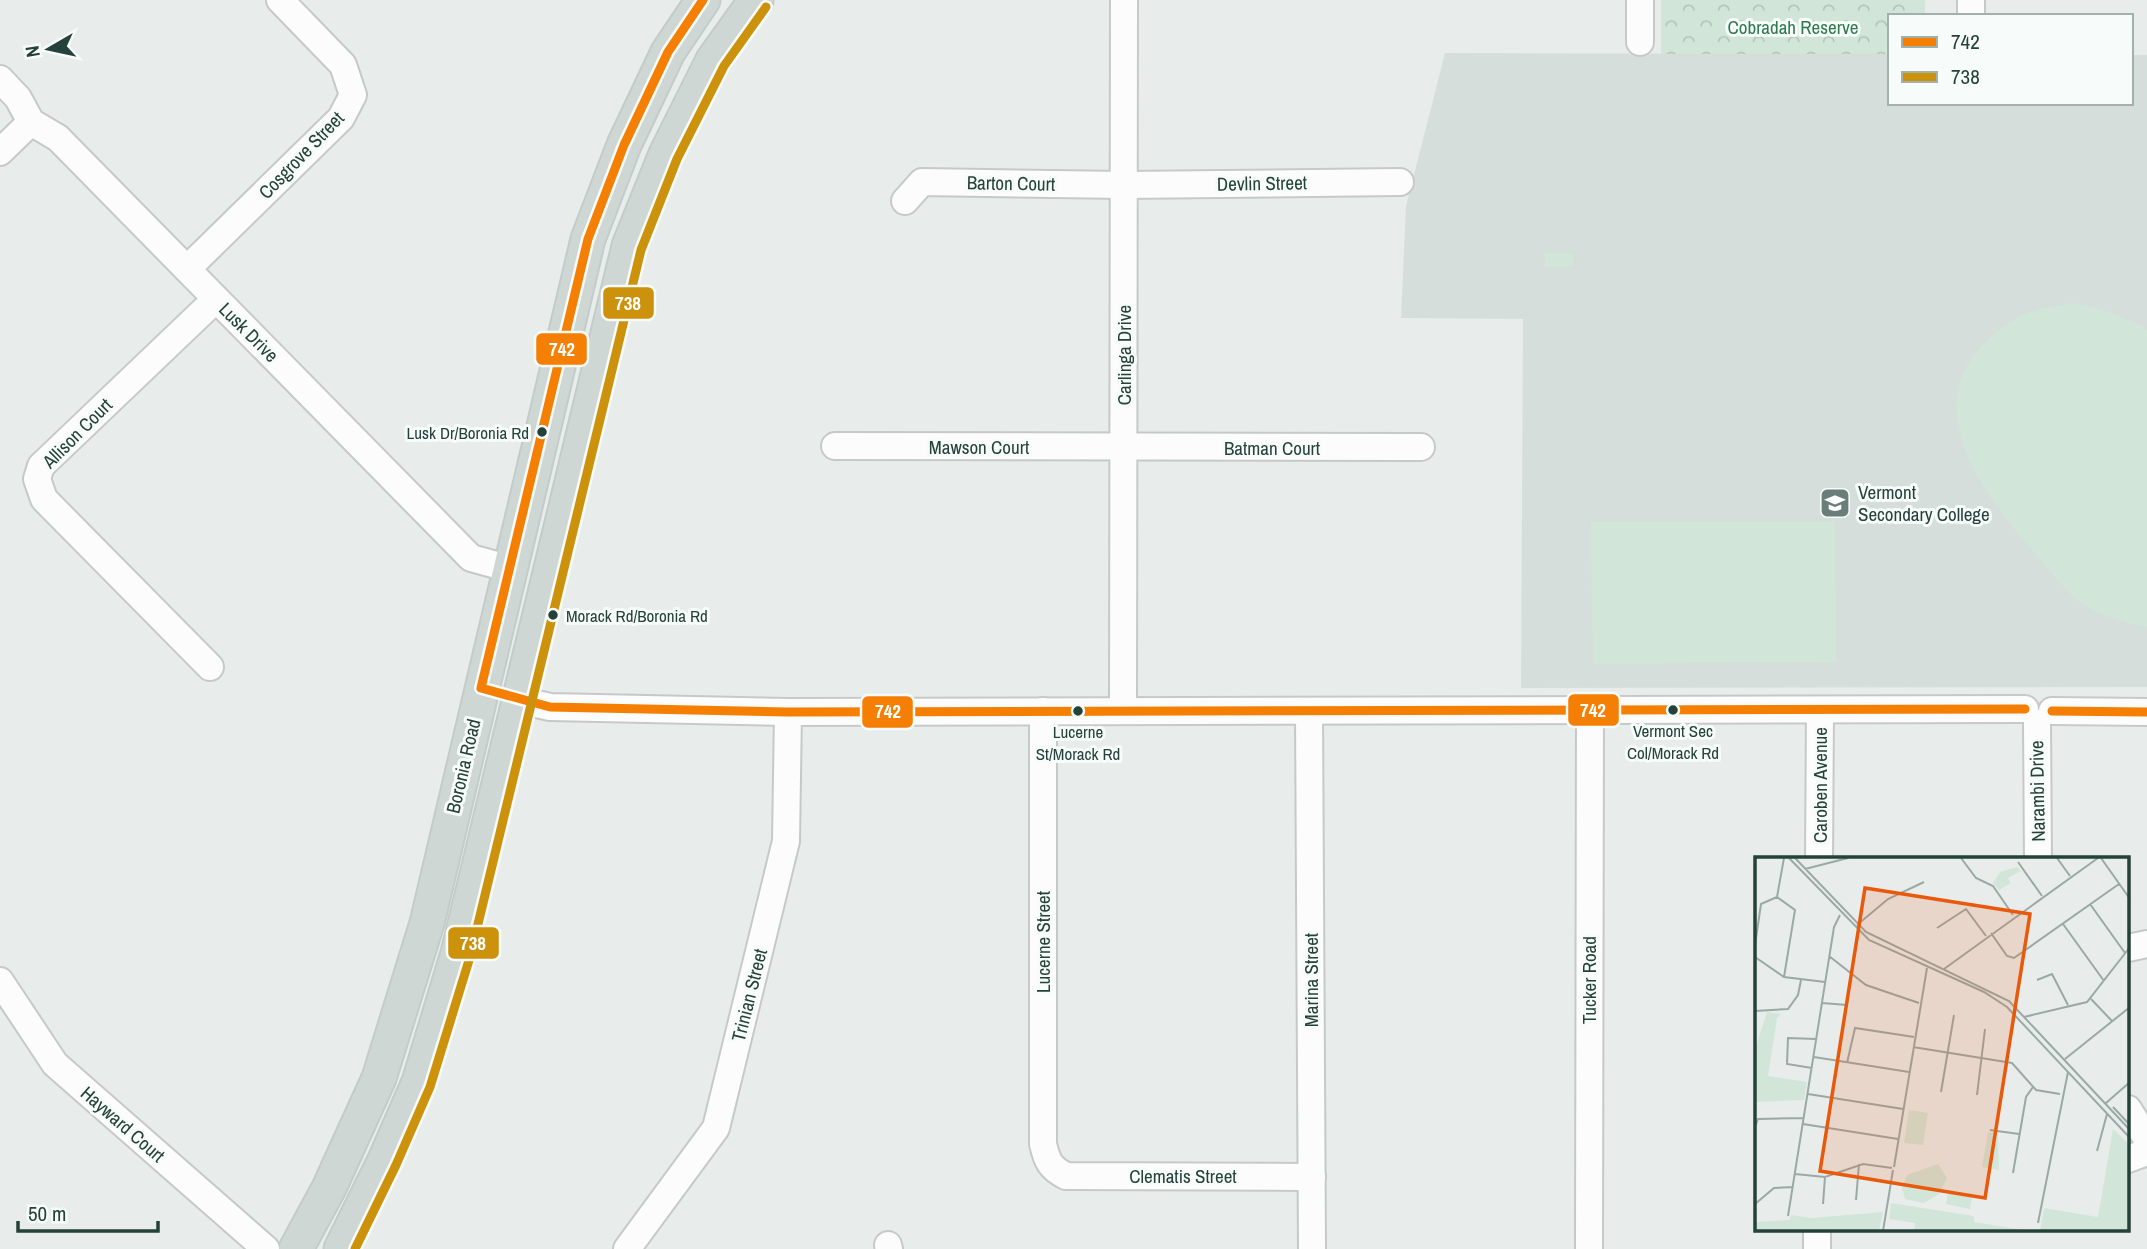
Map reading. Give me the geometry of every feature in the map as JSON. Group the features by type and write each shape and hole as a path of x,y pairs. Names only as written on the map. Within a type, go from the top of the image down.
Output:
{"main road":[{"name":"Boronia Road","path":"296,1249 329,1188 379,1078 427,923 589,239 625,145 668,52 703,0"},
{"name":"Boronia Road","path":"341,1249 385,1160 419,1082 458,953 629,246 666,154 713,60 756,0"},
{"path":"511,569 549,577"},
{"path":"481,688 519,700"}],"street":[{"name":"Cosgrove Street","path":"187,269 341,118 353,95 343,65 280,0"},
{"name":"Carlinga Drive","path":"1123,710 1124,0"},
{"path":"1640,0 1640,42"},
{"name":"Lusk Drive","path":"0,79 18,98 31,122 58,138 471,558 511,569"},
{"path":"0,152 31,122"},
{"name":"Barton Court","path":"905,201 922,182 1124,185"},
{"name":"Devlin Street","path":"1124,185 1400,182"},
{"name":"Allison Court","path":"210,667 44,499 37,480 41,466 216,299"},
{"name":"Mawson Court","path":"835,446 1123,448"},
{"name":"Batman Court","path":"1123,448 1421,447"},
{"path":"519,700 550,707 788,712 2147,712"},
{"name":"Lucerne Street","path":"1042,711 1043,1144 1046,1161 1055,1171"},
{"name":"Marina Street","path":"1309,711 1312,1249"},
{"name":"Caroben Avenue","path":"1819,857 1820,711"},
{"name":"Trinian Street","path":"627,1249 716,1128 786,841 788,712"},
{"name":"Tucker Road","path":"1589,1249 1590,712"},
{"name":"Narambi Drive","path":"2038,714 2038,857"},
{"name":"Hayward Court","path":"0,981 55,1064 266,1249"},
{"path":"2130,1112 2147,1139"},
{"path":"2130,1158 2147,1152"},
{"name":"Clematis Street","path":"1055,1171 1066,1176 1312,1177"}],"shaded area":[{"name":"Vermont Secondary College","path":"1445,53 1888,54 1888,105 2133,105 2133,55 2147,55 2147,687 1521,688 1523,319 1401,318 1406,206"}],"green space":[{"name":"Cobradah Reserve","path":"1661,0 1925,0 1925,14 1888,14 1888,54 1661,54"},
{"path":"1545,253 1573,253 1573,267 1545,267"},
{"path":"2074,303 2112,313 2147,329 2147,627 2099,612 2081,603 2062,585 2010,524 1977,475 1965,449 1958,422 1957,395 1966,369 1984,344 2005,326 2025,314"},
{"path":"1591,521 1835,521 1836,662 1593,664"}],"transit line":[{"name":"742","path":"703,0 668,52 624,145 588,239 481,688 550,707 788,712 2025,709"},
{"name":"738","path":"355,1249 430,1087 470,957 641,250 677,159 724,66 766,7"},
{"name":"742","path":"2052,711 2147,712"}],"place":[{"name":"Lusk Dr/Boronia Rd","path":"542,432"},
{"name":"Vermont Secondary College","path":"1835,503"},
{"name":"Morack Rd/Boronia Rd","path":"553,615"},
{"name":"Vermont Sec Col/Morack Rd","path":"1673,710"},
{"name":"Lucerne St/Morack Rd","path":"1078,711"}]}
